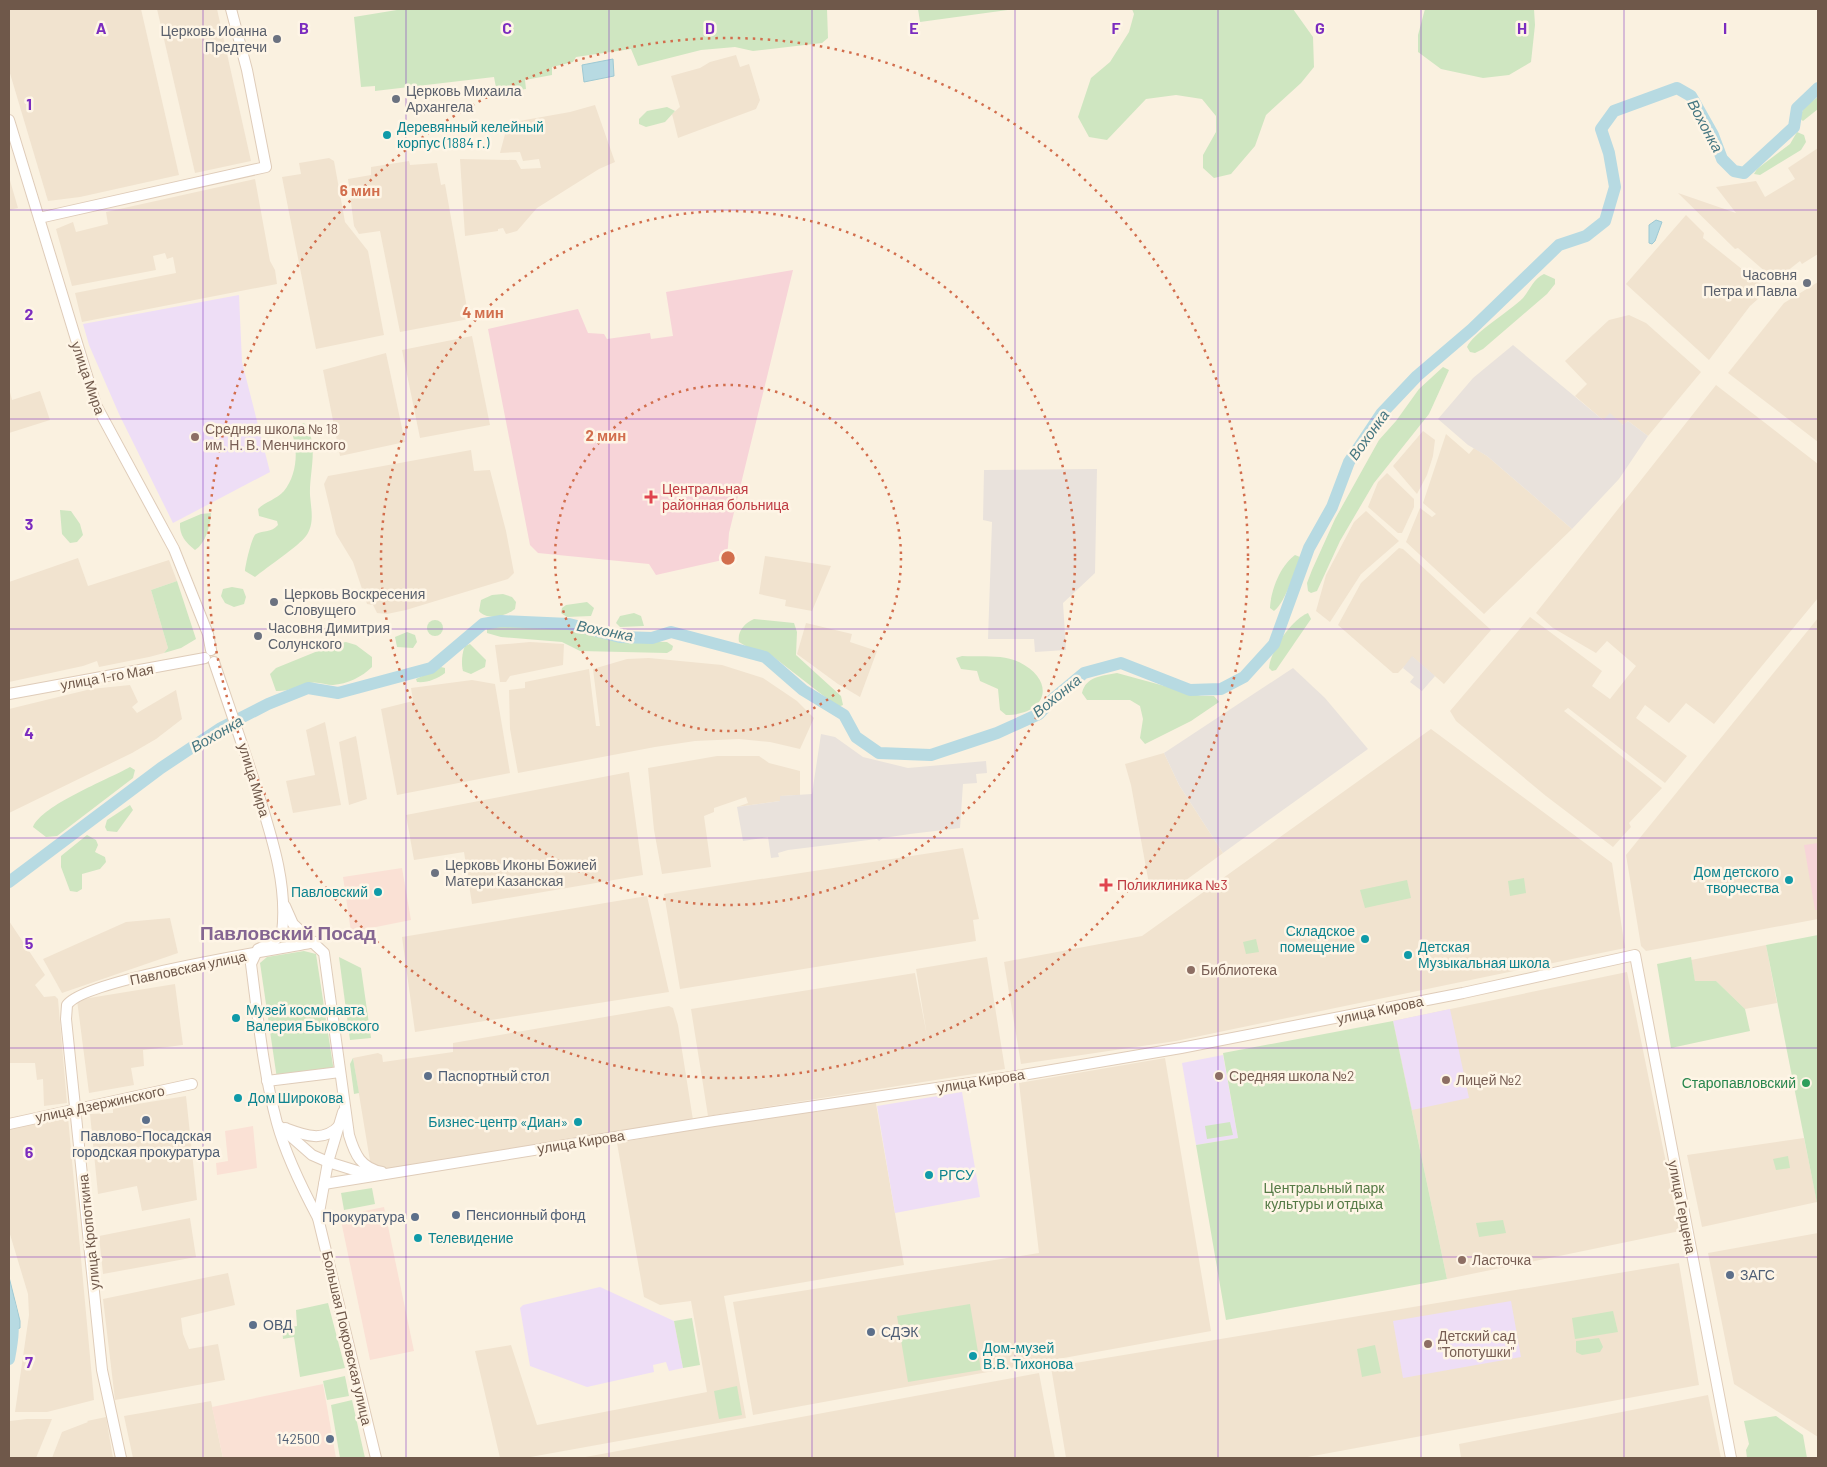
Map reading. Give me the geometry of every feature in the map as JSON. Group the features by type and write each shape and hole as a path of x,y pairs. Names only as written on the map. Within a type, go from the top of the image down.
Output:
{"street":[{"path":"39,218 266,167 247,70 231,9"},
{"name":"улица Мира","path":"9,120 96,405 174,549 208,634 210,657 227,697 269,829 278,864 283,902"},
{"name":"улица 1-го Мая","path":"9,694 210,657"},
{"path":"283,902 293,924 303,935 315,942 324,953 344,1109 349,1136 356,1157 372,1170 391,1173"},
{"path":"283,902 282,933 277,939 258,949 254,954 251,964 267,1081 277,1125 303,1189 318,1218"},
{"name":"Павловская улица","path":"67,1005 82,993 134,978 315,942"},
{"name":"улица Кирова","path":"324,1184 1011,1077 1175,1049 1463,993 1635,955"},
{"name":"улица Герцена","path":"1635,955 1732,1458"},
{"name":"улица Кропоткина","path":"67,1005 66,1019 102,1370 121,1458"},
{"path":"267,1081 340,1072"},
{"name":"улица Дзержинского","path":"9,1124 192,1084"},
{"path":"318,1218 328,1162 344,1109"},
{"path":"277,1125 308,1137 333,1133 339,1126"},
{"path":"277,1125 312,1154 328,1162 374,1176"},
{"name":"Большая Покровская улица","path":"318,1218 376,1458"}],"shaded area":[{"path":"9,9 141,9 179,175 80,197 48,201 9,70"},
{"path":"157,9 217,9 251,161 195,173"},
{"path":"736,55 740,67 749,64 760,100 756,109 678,138 672,114 680,107 671,76"},
{"path":"595,105 615,162 599,169 537,208 517,231 506,234 503,228 498,229 498,231 465,236 460,159 516,160 521,169 541,168 539,159 523,161 520,152 500,153 508,123 570,112"},
{"path":"1818,148 1818,254 1802,264 1800,261 1786,272 1783,270 1775,280 1738,248 1735,249 1678,193 1736,213 1716,187 1756,181 1765,197 1795,179 1788,168"},
{"path":"329,158 334,161 345,222 368,251 384,335 316,349 282,177 301,174 299,163"},
{"path":"409,161 410,165 437,163 441,185 445,184 469,319 400,332 380,231 359,234 354,226 348,179 371,175 371,167"},
{"path":"9,177 18,208 9,210"},
{"path":"255,179 270,261 275,270 277,284 82,322 75,293 176,273 173,257 167,259 165,253 153,256 156,270 72,286 56,229 73,222 76,232 108,224 106,212"},
{"path":"1686,215 1704,233 1703,238 1768,290 1750,306 1709,360 1626,284"},
{"path":"793,270 729,533 727,559 656,575 649,564 538,553 530,545 488,329 578,309 588,333 604,334 607,339 650,333 651,339 673,336 666,292"},
{"path":"1818,282 1818,442 1728,373 1784,303"},
{"path":"239,295 242,362 270,472 173,523 119,414 89,345 83,324"},
{"path":"1629,315 1646,323 1701,372 1648,436 1628,421 1624,425 1603,420 1575,396 1587,384 1565,361 1609,320"},
{"path":"472,336 490,425 420,438 402,350"},
{"path":"1513,345 1603,420 1610,413 1623,425 1628,421 1648,436 1619,479 1572,529 1487,456 1468,445 1438,419 1473,378"},
{"path":"386,353 405,442 340,456 323,370"},
{"path":"1716,385 1818,464 1818,598 1714,724 1686,703 1669,723 1645,705 1636,718 1687,756 1665,783 1568,708 1564,711 1662,788 1629,823 1631,827 1613,847 1546,796 1456,721 1450,711 1530,617 1602,671 1592,686 1610,699 1636,666 1607,641 1596,653 1553,628 1536,613"},
{"path":"9,388 12,400 40,391 50,420 9,433"},
{"path":"1423,431 1435,440 1433,456 1427,475 1417,494 1393,466"},
{"path":"1446,434 1469,454 1474,448 1487,456 1572,529 1484,614 1406,542 1420,508 1432,517 1436,514 1423,503"},
{"path":"471,450 474,471 490,470 506,531 514,573 508,579 406,610 387,614 377,613 373,605 367,604 353,562 336,534 324,484 328,476"},
{"path":"1097,469 1095,573 1063,603 1066,650 1035,652 1034,639 988,639 992,522 983,520 984,470"},
{"path":"1387,473 1414,499 1414,507 1402,533 1398,533 1368,507 1378,482"},
{"path":"1366,511 1399,541 1361,574 1330,622 1316,611 1326,575 1354,522"},
{"path":"1399,548 1403,549 1491,630 1444,684 1413,657 1398,673 1393,673 1338,625 1361,583"},
{"path":"765,556 831,566 812,611 785,606 786,600 759,594"},
{"path":"78,558 88,586 169,560 177,581 151,590 168,648 164,653 149,657 99,667 97,661 83,666 9,682 9,582"},
{"path":"1818,618 1818,919 1646,951 1641,946 1626,855"},
{"path":"806,623 852,634 850,642 877,651 860,697 838,684 797,654"},
{"path":"530,642 564,644 563,665 510,676 506,682 500,682 495,645"},
{"path":"1412,656 1435,676 1422,691 1410,682 1414,677 1403,668"},
{"path":"649,658 722,665 763,678 797,701 814,718 800,749 770,742 739,739 695,741 518,773 510,729 509,690 525,688 525,682 589,669 596,726 600,726 593,669 627,659"},
{"path":"1293,668 1325,698 1368,749 1223,853 1179,785 1164,753"},
{"path":"472,680 495,684 510,773 397,795 381,709 413,701 411,688"},
{"path":"130,685 138,702 132,707 137,713 176,690 182,719 156,739 132,753 9,813 9,709 91,689"},
{"path":"325,722 341,805 293,813 286,781 315,775 306,730"},
{"path":"1431,729 1612,863 1625,948 1176,1041 1021,1064 1004,962 1142,936"},
{"path":"821,734 835,737 863,757 908,768 986,761 987,773 976,774 977,783 963,784 960,828 883,838 879,841 877,839 788,850 778,853 779,857 771,858 768,837 743,841 737,807 780,801 780,796 812,794"},
{"path":"356,736 367,799 349,805 339,742"},
{"path":"1164,753 1179,785 1223,853 1171,891 1155,890 1149,884 1131,785 1125,764"},
{"path":"717,756 759,756 769,763 800,771 800,795 780,796 780,801 737,807 748,803 746,797 714,808 714,812 704,816 711,867 662,874 654,830 648,768"},
{"path":"629,772 643,875 472,904 464,852 414,860 406,815"},
{"path":"1818,843 1818,910 1815,910 1804,845"},
{"path":"963,848 979,919 973,920 976,941 680,989 664,894"},
{"path":"402,868 411,920 351,932 343,877"},
{"path":"647,896 669,992 415,1032 402,937"},
{"path":"170,918 178,953 62,993 43,959 126,922"},
{"path":"9,921 45,975 35,985 44,997 55,996 58,999 67,1103 44,1106 43,1079 37,1080 35,1063 9,1063"},
{"path":"1766,945 1777,1003 1745,1009 1716,981 1695,981 1691,960"},
{"path":"987,957 1005,1069 708,1116 691,1009 915,973 927,1036 916,969"},
{"path":"1627,972 1680,1231 1447,1279 1393,1021"},
{"path":"175,984 183,1045 143,1050 144,1066 131,1068 134,1085 89,1093 77,1000"},
{"path":"669,1006 673,1008 678,1025 693,1120 391,1169 367,1162 370,1161 353,1058 378,1053 382,1055 383,1062 453,1052 453,1043"},
{"path":"1450,1009 1469,1098 1412,1110 1393,1021"},
{"path":"1223,1055 1238,1138 1196,1145 1182,1063"},
{"path":"1165,1058 1211,1331 753,1415 733,1302 1039,1253 1019,1083"},
{"path":"962,1092 980,1197 895,1213 877,1106"},
{"path":"186,1096 197,1200 142,1211 137,1186 98,1194 90,1114 113,1113 113,1108"},
{"path":"875,1098 904,1265 724,1296 746,1418 525,1458 500,1458 475,1351 511,1345 537,1425 707,1392 691,1301 660,1305 644,1297 617,1143"},
{"path":"68,1117 94,1400 47,1412 15,1412 29,1315 28,1294 9,1231 9,1129"},
{"path":"253,1126 257,1168 217,1175 216,1163 228,1161 225,1131"},
{"path":"1804,1138 1817,1202 1702,1227 1687,1155"},
{"path":"384,1207 414,1351 370,1360 340,1216"},
{"path":"190,1218 196,1257 103,1274 99,1236"},
{"path":"1818,1233 1818,1437 1734,1384 1708,1253"},
{"path":"1679,1263 1699,1385 1302,1458 1066,1458 1051,1367"},
{"path":"228,1273 235,1305 181,1318 183,1334 189,1349 218,1344 225,1380 115,1400 103,1299"},
{"path":"600,1287 674,1321 683,1368 669,1371 666,1362 653,1365 654,1372 587,1387 530,1366 520,1308 523,1305"},
{"path":"1511,1301 1521,1357 1403,1378 1393,1321"},
{"path":"1039,1373 1055,1458 580,1458"},
{"path":"323,1384 336,1458 223,1458 212,1407"},
{"path":"1708,1395 1721,1458 1461,1458 1459,1444"},
{"path":"211,1401 223,1458 133,1458 124,1416"},
{"path":"106,1417 113,1458 52,1458 62,1432 87,1421"},
{"path":"52,1419 36,1458 9,1458 10,1421"}],"green space":[{"path":"403,9 827,9 828,38 822,43 753,51 735,47 701,50 638,66 631,49 576,57 573,62 552,67 552,75 525,80 526,89 497,93 494,77 375,91 375,86 361,87 354,17"},
{"path":"918,9 1015,9 920,22"},
{"path":"1132,9 1293,9 1313,37 1314,67 1301,83 1266,115 1255,146 1231,174 1214,178 1203,168 1203,155 1216,132 1216,116 1202,99 1176,95 1146,99 1107,140 1089,137 1078,117 1091,78 1110,62 1129,32 1134,14"},
{"path":"1425,9 1534,9 1535,25 1531,62 1509,75 1483,78 1441,69 1418,52 1418,35"},
{"path":"1818,97 1818,109 1803,121 1799,118 1805,106"},
{"path":"667,107 675,111 665,122 646,127 639,124 639,119 647,111"},
{"path":"1797,132 1804,135 1806,142 1801,150 1760,175 1754,174 1757,169 1790,144"},
{"path":"1544,274 1555,279 1555,284 1547,294 1483,349 1475,353 1470,352 1467,347 1476,335 1523,298 1534,282"},
{"path":"1443,367 1449,370 1429,414 1374,483 1340,541 1317,591 1311,593 1308,591 1307,583 1312,570 1335,519 1379,440 1396,421 1419,389"},
{"path":"304,423 312,439 313,449 310,486 311,526 303,540 255,577 245,571 254,536 278,525 277,521 259,516 258,509 281,494 288,485 294,470 296,454 291,431 296,426"},
{"path":"60,510 71,511 80,524 83,535 77,542 70,543 62,534"},
{"path":"211,513 207,534 195,550 184,538 180,523 201,514"},
{"path":"1295,555 1300,557 1286,594 1274,611 1270,608 1274,586 1285,565"},
{"path":"177,581 196,639 181,648 164,653 168,648 151,590"},
{"path":"232,587 243,589 246,597 244,604 234,607 225,603 221,596 223,589"},
{"path":"503,594 512,597 516,602 515,609 507,614 492,617 479,611 481,600 492,595"},
{"path":"587,602 594,608 591,616 567,617 561,613 562,608 566,605"},
{"path":"634,613 641,616 644,626 620,627 616,623 620,616"},
{"path":"1308,613 1311,619 1276,670 1272,671 1269,668 1270,661 1283,636 1295,622"},
{"path":"754,619 794,623 797,632 796,655 841,696 843,705 838,707 771,655 749,648 739,642 739,634 742,628"},
{"path":"432,620 438,620 443,625 441,634 432,636 427,631 427,625"},
{"path":"502,624 561,628 627,641 667,642 673,646 672,650 667,653 580,651 562,642 501,637 487,633 487,629"},
{"path":"407,632 415,635 417,642 413,648 397,647 395,637"},
{"path":"346,642 356,645 372,657 372,667 364,674 349,682 330,685 313,683 276,691 270,674 276,668 335,644"},
{"path":"470,644 486,660 485,667 471,674 463,671 462,665 465,646"},
{"path":"962,656 998,657 1013,659 1019,662 1039,678 1042,696 1031,709 1020,714 1006,715 1000,710 998,689 980,681 977,671 961,669 956,658"},
{"path":"441,667 445,668 445,673 442,675 428,681 417,682 416,679"},
{"path":"1117,673 1201,696 1214,696 1219,702 1191,721 1145,744 1140,738 1143,719 1140,706 1130,700 1087,700 1082,693 1084,687 1091,680 1100,676"},
{"path":"130,767 135,770 133,778 57,836 46,837 33,827 49,810"},
{"path":"130,805 133,810 117,832 107,831 105,827 107,820"},
{"path":"87,835 96,840 98,845 95,852 105,857 106,862 100,869 82,874 82,889 77,892 70,891 61,867 61,856"},
{"path":"1524,878 1526,893 1510,896 1508,881"},
{"path":"1407,880 1411,898 1365,908 1360,890"},
{"name":"Старопавловский","path":"1818,935 1818,1208 1766,945"},
{"path":"1256,939 1259,952 1246,954 1243,942"},
{"path":"304,951 316,954 334,1072 277,1079 260,963 267,957"},
{"path":"339,957 361,968 371,1038 350,1040"},
{"path":"1691,957 1695,981 1716,981 1745,1009 1750,1031 1671,1048 1657,964"},
{"name":"Центральный парк культуры и отдыха","path":"1393,1021 1447,1279 1226,1320 1196,1145 1238,1138 1223,1053"},
{"path":"353,1058 359,1093 354,1094 350,1064"},
{"path":"1230,1122 1233,1135 1207,1139 1205,1126"},
{"path":"1788,1156 1790,1168 1776,1170 1773,1159"},
{"path":"372,1188 375,1204 344,1210 341,1193"},
{"path":"1503,1220 1506,1233 1479,1237 1476,1223"},
{"path":"328,1303 345,1368 300,1377 294,1337 283,1339 282,1329 297,1326 296,1310"},
{"path":"970,1304 981,1370 908,1382 897,1316"},
{"path":"1613,1311 1618,1332 1575,1339 1572,1318"},
{"path":"692,1318 700,1365 683,1368 674,1321"},
{"path":"1599,1338 1603,1347 1600,1352 1582,1355 1576,1352 1576,1341"},
{"path":"1375,1345 1381,1373 1362,1377 1357,1349"},
{"path":"345,1376 349,1396 327,1400 323,1381"},
{"path":"737,1386 742,1415 719,1419 714,1391"},
{"path":"352,1400 365,1458 340,1458 331,1405"},
{"path":"1776,1416 1803,1435 1807,1458 1747,1458 1746,1450 1749,1444 1744,1421"}],"water":[{"path":"613,59 614,76 584,82 582,65"},
{"path":"1656,220 1662,222 1652,244 1649,243 1649,225"},
{"path":"9,1277 20,1321 20,1328 14,1330 9,1308"}],"waterway":[{"name":"Вохонка","path":"9,882 161,768 221,728 268,704 308,688 338,693 431,668 483,624 501,621 569,624 620,637 652,638 671,632 765,657 803,690 844,715 856,737 879,753 931,755 997,733 1039,714 1054,698 1084,673 1121,663 1190,690 1221,689 1244,677 1274,644 1309,548 1332,507 1349,462 1381,414 1417,376 1472,329 1559,245 1586,236 1605,221 1615,187 1609,153 1601,129 1614,111 1677,88 1691,96 1713,135 1722,159 1734,171 1744,173 1794,127 1797,108 1818,88"},
{"name":"Вохонка","path":"9,1303 13,1331 9,1359"}],"place":[{"name":"Церковь Иоанна Предтечи","path":"277,39"},
{"name":"Церковь Михаила Архангела","path":"396,99"},
{"name":"Деревянный келейный корпус (1884 г.)","path":"387,135"},
{"name":"Часовня Петра и Павла","path":"1807,283"},
{"name":"Средняя школа № 18 им. Н. В. Менчинского","path":"195,437"},
{"name":"Центральная районная больница","path":"651,497"},
{"name":"Церковь Воскресения Словущего","path":"274,602"},
{"name":"Часовня Димитрия Солунского","path":"258,636"},
{"name":"Церковь Иконы Божией Матери Казанская","path":"435,873"},
{"name":"Дом детского творчества","path":"1789,880"},
{"name":"Поликлиника №3","path":"1106,885"},
{"name":"Павловский","path":"378,892"},
{"name":"Складское помещение","path":"1365,939"},
{"name":"Детская Музыкальная школа","path":"1408,955"},
{"name":"Библиотека","path":"1191,970"},
{"name":"Музей космонавта Валерия Быковского","path":"236,1018"},
{"name":"Паспортный стол","path":"428,1076"},
{"name":"Средняя школа №2","path":"1219,1076"},
{"name":"Лицей №2","path":"1446,1080"},
{"name":"Старопавловский","path":"1806,1083"},
{"name":"Дом Широкова","path":"238,1098"},
{"name":"Павлово-Посадская городская прокуратура","path":"146,1120"},
{"name":"Бизнес-центр «Диан»","path":"578,1122"},
{"name":"РГСУ","path":"929,1175"},
{"name":"Пенсионный фонд","path":"456,1215"},
{"name":"Прокуратура","path":"415,1217"},
{"name":"Телевидение","path":"418,1238"},
{"name":"Ласточка","path":"1462,1260"},
{"name":"ЗАГС","path":"1730,1275"},
{"name":"ОВД","path":"253,1325"},
{"name":"СДЭК","path":"871,1332"},
{"name":"Детский сад \"Топотушки\"","path":"1428,1344"},
{"name":"Дом-музей В.В. Тихонова","path":"973,1356"},
{"name":"142500","path":"330,1439"}],"district":[{"name":"Павловский Посад","path":"288,933"}]}
